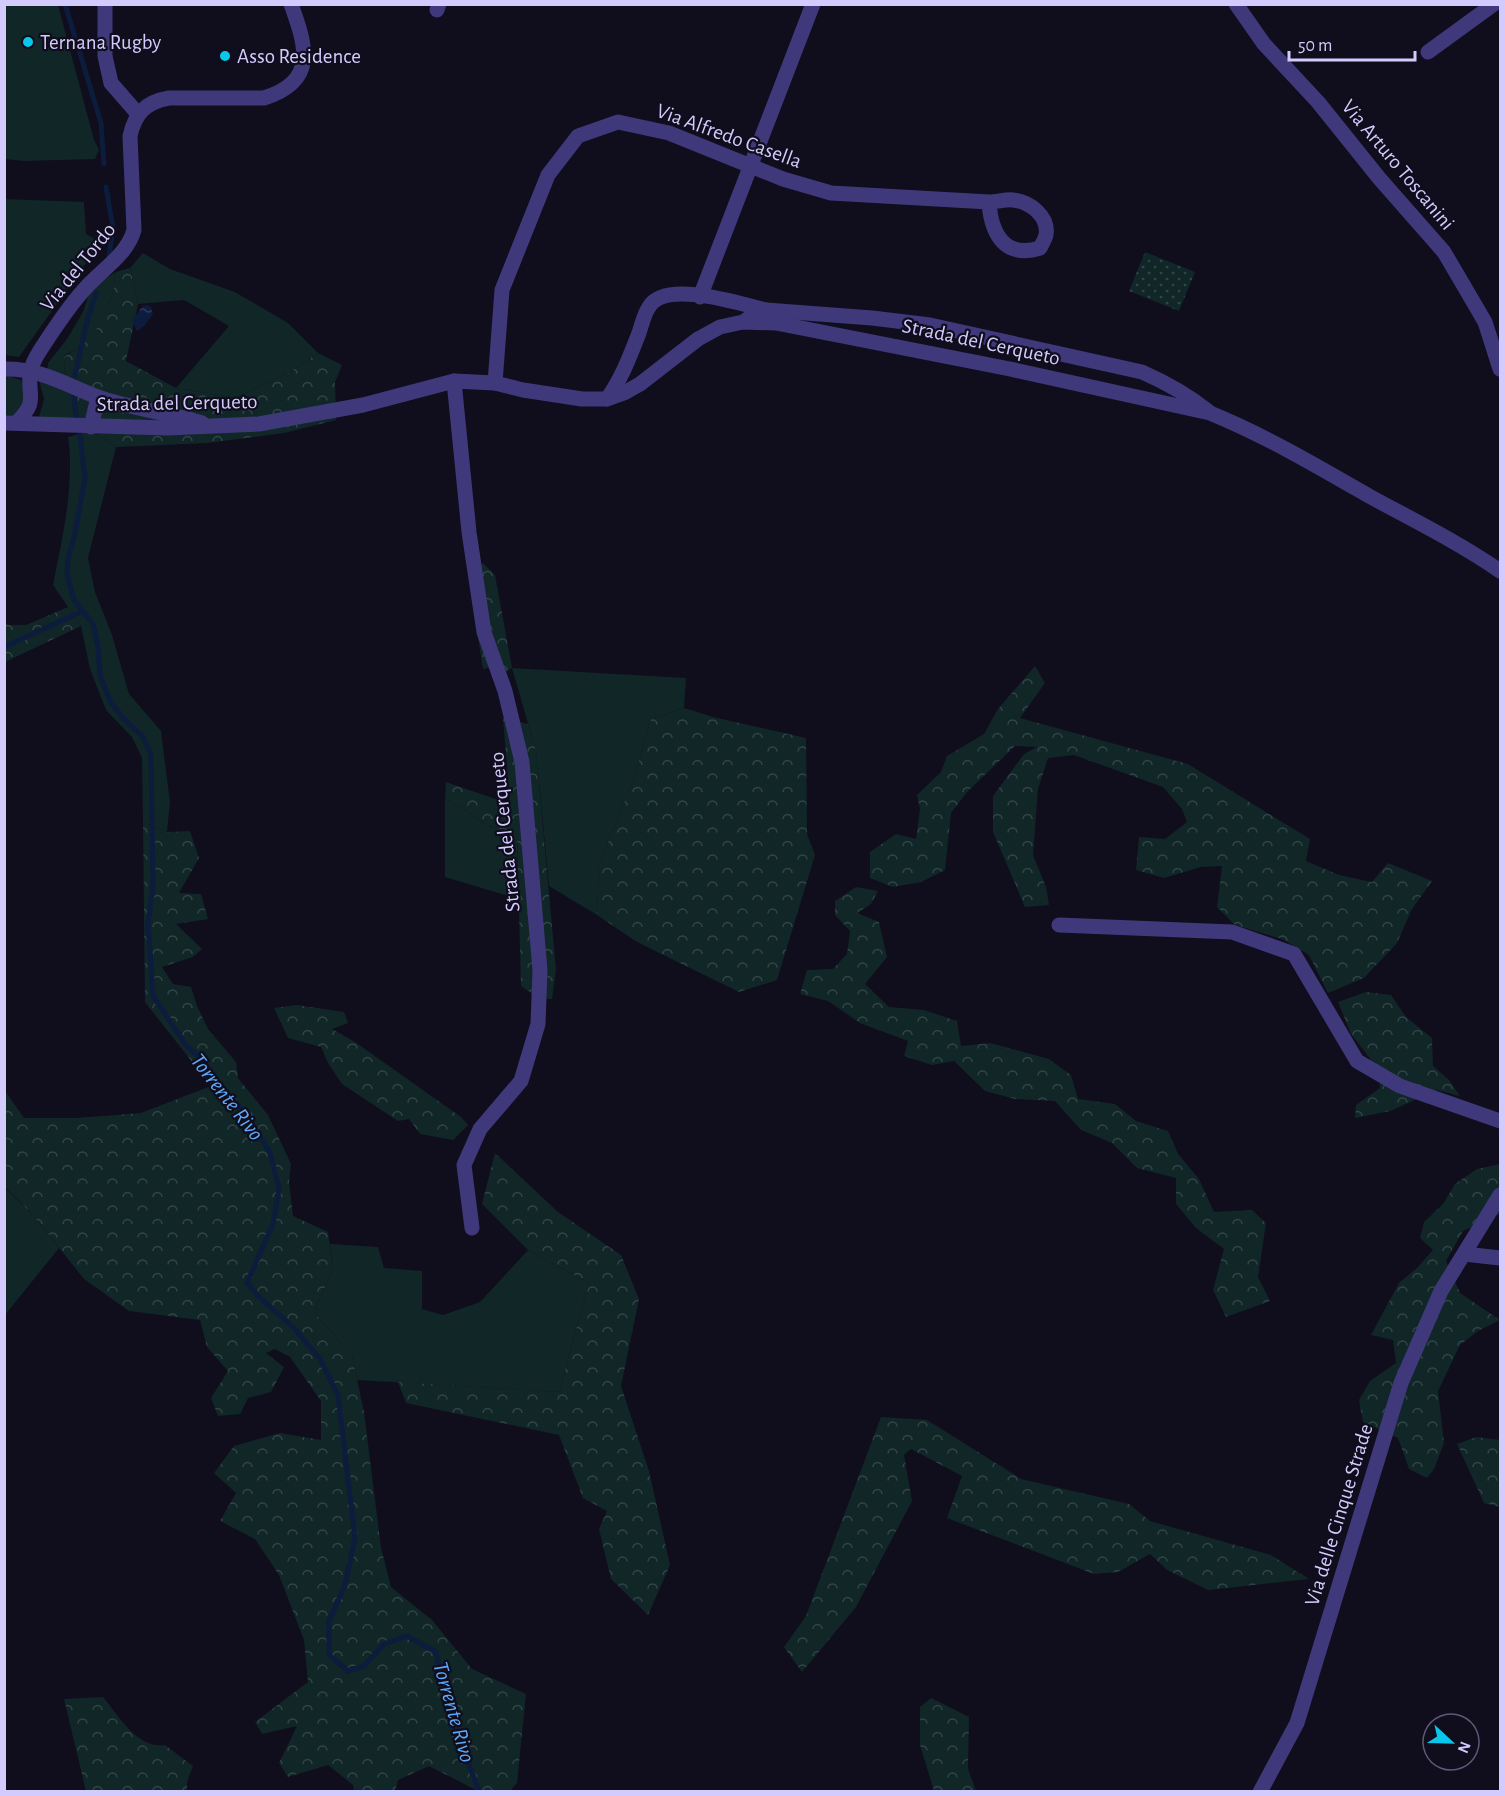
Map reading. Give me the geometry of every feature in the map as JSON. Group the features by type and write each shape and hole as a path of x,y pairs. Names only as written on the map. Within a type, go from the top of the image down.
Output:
{"street":[{"path":"105,4 105,56 111,82 138,114 147,105 157,100 264,98 279,94 291,85 300,72 304,58 304,43 291,4"},
{"path":"700,297 813,4"},
{"name":"Via Arturo Toscanini","path":"1236,4 1264,44 1318,102 1379,178 1444,252 1485,322 1500,369"},
{"path":"1428,52 1494,4"},
{"name":"Via del Tordo","path":"30,371 38,354 82,292 125,249 131,240 134,230 130,136 138,114"},
{"name":"Via Alfredo Casella","path":"495,383 502,290 548,176 578,136 618,122 669,133 783,179 831,193 989,202"},
{"name":"Strada del Cerqueto","path":"607,399 625,369 649,306 659,297 669,294 724,299 766,310 930,325 1104,362 1142,372 1171,385 1190,396 1210,413"},
{"name":"Strada del Cerqueto","path":"743,322 754,314 766,310"},
{"name":"Strada del Cerqueto","path":"11,423 91,427 213,427 260,424 363,405 454,381 495,383 523,390 582,399 607,399 640,384 698,339 720,327 743,322 776,323 867,340 1210,413 1235,423 1310,461 1466,547 1500,571"},
{"path":"4,369 30,371 58,379 98,397 183,417 213,427"},
{"path":"11,423 28,412 32,401 30,371"},
{"name":"Strada del Cerqueto","path":"454,381 469,532 484,632 505,692 522,762 540,970 538,1024 521,1081 480,1129 464,1165 472,1228"},
{"path":"91,427 98,397"},
{"path":"1059,926 1232,932 1294,954 1357,1061 1400,1086 1500,1120"},
{"name":"Via delle Cinque Strade","path":"1260,1791 1297,1723 1401,1383 1441,1291 1500,1195"},
{"path":"1464,1254 1500,1258"}],"green space":[{"path":"4,5 58,5 94,140 99,150 95,159 24,161 5,159"},
{"path":"5,199 84,202 86,234 101,242 19,357 5,355"},
{"path":"1145,252 1195,272 1179,311 1129,291"},
{"path":"143,253 170,269 235,292 288,323 318,353 288,373 236,398 176,388 229,326 184,300 138,304 130,268"},
{"path":"130,268 138,304 126,361 176,388 236,398 288,373 318,353 342,365 335,382 336,420 284,433 207,443 116,447 91,430 65,399 64,357 93,337 113,293 116,272"},
{"path":"116,272 113,293 93,338 64,356 64,376 47,372 48,363 67,339 83,312 91,288"},
{"path":"4,374 21,380 27,392 16,418 4,420"},
{"path":"39,380 64,389 82,420 38,420 44,399"},
{"path":"91,430 116,447 88,558 95,592 112,635 129,694 161,731 170,802 167,832 143,822 142,758 132,737 106,710 90,669 81,626 53,585 69,492 68,437"},
{"path":"483,563 495,575 512,668 495,679 491,667 483,669 468,573"},
{"path":"68,607 81,626 5,662 5,622 8,625 26,625"},
{"path":"1035,666 1045,683 1020,718 1188,764 1310,839 1306,861 1339,875 1372,882 1388,863 1432,881 1412,909 1397,943 1364,978 1328,993 1309,955 1282,939 1235,925 1217,907 1222,866 1201,867 1164,878 1136,870 1139,837 1165,839 1187,822 1182,809 1163,787 1074,755 1048,758 1038,789 1033,855 1046,887 1049,905 1025,907 993,832 993,796 1024,754 1037,747 1015,746 967,792 951,813 945,870 921,882 893,887 870,878 870,852 896,834 916,839 920,809 917,795 941,772 947,756 984,734 998,709"},
{"path":"512,668 686,678 684,708 651,719 634,778 599,865 597,915 549,886 536,751"},
{"path":"684,708 713,717 806,738 807,834 815,855 777,980 739,992 637,942 597,915 599,865 634,778 651,719"},
{"path":"503,718 528,724 536,751 556,970 552,999 540,999 521,986 517,834 486,825 445,799 446,782 510,804"},
{"path":"445,799 486,825 517,834 518,899 445,877"},
{"path":"143,822 167,832 190,831 199,858 179,893 201,894 208,919 176,924 202,949 193,957 162,967 173,984 191,987 208,1029 236,1062 238,1078 268,1115 291,1164 289,1182 293,1216 328,1232 333,1269 314,1312 352,1356 364,1412 381,1548 391,1587 432,1620 472,1669 526,1694 517,1783 510,1791 478,1791 429,1766 398,1780 395,1791 354,1791 353,1785 328,1765 288,1777 279,1763 297,1726 262,1734 255,1722 308,1682 304,1640 279,1575 255,1539 220,1521 236,1493 214,1473 234,1446 280,1433 321,1440 321,1401 290,1357 275,1349 266,1353 284,1367 271,1392 248,1398 240,1414 218,1416 211,1398 228,1371 207,1347 200,1320 129,1311 84,1279 33,1215 5,1187 5,1091 24,1118 77,1118 141,1113 211,1086 145,1002"},
{"path":"856,887 878,891 871,904 857,913 879,922 887,957 865,984 889,1007 924,1010 957,1021 961,1046 990,1043 1049,1059 1071,1075 1078,1099 1115,1104 1136,1121 1168,1131 1178,1154 1199,1179 1214,1212 1252,1210 1266,1223 1258,1277 1270,1301 1226,1317 1213,1290 1224,1249 1196,1228 1176,1204 1176,1178 1137,1168 1112,1143 1081,1130 1055,1101 1015,1099 985,1091 954,1061 932,1065 904,1056 908,1041 860,1023 828,1001 800,994 807,970 833,969 847,954 850,931 835,915 835,901"},
{"path":"1366,992 1391,995 1406,1017 1432,1038 1433,1066 1449,1080 1460,1096 1437,1090 1390,1111 1355,1118 1356,1105 1380,1088 1378,1069 1351,1034 1338,1002"},
{"path":"297,1005 344,1012 348,1023 332,1029 355,1042 461,1117 468,1125 453,1140 420,1134 409,1119 398,1121 342,1084 328,1063 321,1047 288,1038 274,1008"},
{"path":"495,1153 558,1212 621,1255 639,1299 621,1386 649,1471 670,1565 648,1615 611,1579 599,1529 607,1511 583,1498 559,1435 406,1403 398,1382 559,1392 589,1283 528,1250 482,1204"},
{"path":"1500,1164 1500,1214 1463,1231 1446,1261 1460,1293 1500,1320 1478,1331 1460,1345 1438,1391 1444,1443 1434,1469 1427,1478 1409,1469 1398,1438 1363,1422 1359,1400 1370,1381 1396,1363 1393,1340 1371,1335 1399,1283 1433,1250 1420,1238 1424,1222 1443,1204 1455,1184 1477,1169"},
{"path":"4,1187 33,1215 59,1248 5,1315"},
{"path":"330,1244 378,1247 384,1268 422,1271 422,1309 443,1315 480,1302 528,1250 589,1283 559,1392 357,1380 352,1356 314,1312 333,1269"},
{"path":"881,1417 927,1420 1021,1479 1129,1504 1150,1521 1271,1555 1309,1579 1208,1590 1167,1570 1150,1554 1118,1572 1094,1574 947,1518 962,1476 911,1449 904,1455 912,1501 856,1607 802,1672 784,1647 806,1616"},
{"path":"1476,1437 1500,1440 1500,1507 1484,1503 1457,1444"},
{"path":"103,1697 137,1737 155,1745 165,1745 193,1766 187,1782 187,1791 86,1791 64,1699"},
{"path":"931,1698 969,1717 968,1769 976,1791 934,1791 920,1745 920,1707"}],"water":[{"path":"147,305 151,307 153,314 137,331 132,321 142,307"}],"waterway":[{"name":"Torrente Rivo","path":"65,4 101,123 104,164"},
{"name":"Torrente Rivo","path":"106,187 113,228 109,256"},
{"name":"Torrente Rivo","path":"75,376 87,321 96,293"},
{"name":"Torrente Rivo","path":"74,396 76,417"},
{"name":"Torrente Rivo","path":"80,436 85,478 68,558 67,575 74,600 93,624 98,647 100,675 110,701 123,718 143,737 151,755 153,886 148,924 153,996 186,1045 205,1063 224,1090 247,1115 270,1153 279,1189 273,1224 247,1283 259,1297 293,1327 320,1359 338,1395 355,1538 345,1585 329,1621 329,1655 348,1671 364,1666 384,1644 407,1636 436,1652 454,1728 479,1792"},
{"path":"4,647 83,611"}],"place":[{"name":"Ternana Rugby","path":"28,42"},
{"name":"Asso Residence","path":"225,56"}]}
